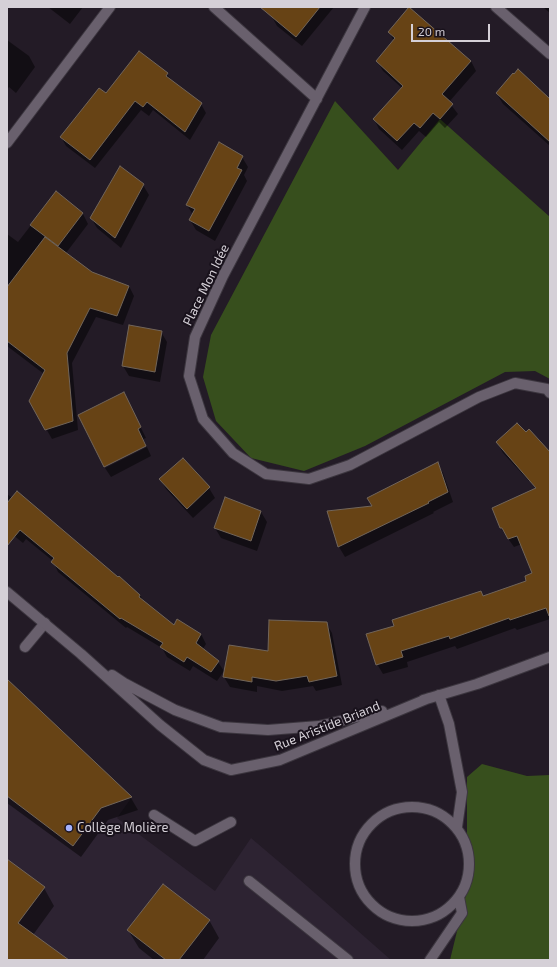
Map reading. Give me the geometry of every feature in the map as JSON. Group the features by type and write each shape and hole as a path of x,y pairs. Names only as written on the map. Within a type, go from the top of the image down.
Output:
{"street":[{"path":"7,143 110,7"},
{"path":"214,7 318,99"},
{"name":"Place Mon Idée","path":"365,7 318,99 223,276 195,337 189,376 203,419 233,453 266,474 309,479 350,465 479,397 515,382 547,389 550,393"},
{"path":"496,7 550,54"},
{"name":"Rue Aristide Briand","path":"7,592 81,654 160,725 204,760 231,770 280,760 429,698"},
{"path":"25,647 44,623"},
{"name":"Rue Aristide Briand","path":"81,654 124,683 175,710 221,727 268,730 319,726 371,715 476,684 550,657"},
{"path":"439,695 448,724 462,792 457,827"},
{"path":"418,806 433,810 446,817 457,827 465,840 469,854 470,870 466,884 459,897 449,908 436,916 422,921 406,921 392,918 378,911 367,900 355,873 355,858 358,843 365,830 376,819 389,811 403,807 418,806"},
{"path":"154,815 195,841 231,822"},
{"path":"249,880 348,960"},
{"path":"430,960 462,913 459,897"}],"shaded area":[{"name":"Collège Molière","path":"10,682 132,797 117,818 215,891 251,838 391,960 7,960 7,686"}],"green space":[{"path":"335,101 398,170 440,119 550,217 550,379 535,371 505,372 365,446 304,471 251,458 216,421 203,377 211,335"},
{"path":"482,764 527,776 550,775 550,960 450,960 467,890 467,777"}],"building":[{"path":"260,7 320,7 296,37"},
{"path":"409,7 471,61 442,94 453,104 440,119 433,113 420,128 414,123 397,141 373,119 403,86 376,61 395,38 388,32"},
{"path":"139,51 168,73 166,76 202,103 185,132 147,102 143,107 135,101 90,160 60,137 99,88 106,93"},
{"path":"518,69 550,99 550,142 496,93"},
{"path":"219,142 243,156 237,168 242,170 209,231 189,220 195,209 186,205"},
{"path":"120,166 144,184 115,238 90,218"},
{"path":"56,191 83,213 58,246 30,225"},
{"path":"45,237 92,272 129,286 117,316 90,308 67,353 73,421 45,430 29,401 45,370 7,341 7,287"},
{"path":"129,325 162,331 155,372 122,366"},
{"path":"124,392 141,427 138,429 146,446 104,467 78,415"},
{"path":"517,423 526,432 529,429 550,452 550,616 546,608 510,620 509,618 450,639 449,636 401,651 403,657 376,665 366,634 394,626 392,620 481,591 483,596 526,581 525,576 532,573 517,536 508,539 502,528 500,528 492,508 536,488 496,442"},
{"path":"183,458 210,487 187,509 159,479"},
{"path":"438,462 448,492 428,502 429,503 338,547 327,511 372,506 367,498"},
{"path":"17,491 118,577 119,576 140,595 139,597 174,625 177,619 201,634 196,643 219,661 211,672 187,657 184,662 160,647 163,643 121,618 120,619 51,562 54,558 20,530 7,546 7,503"},
{"path":"225,497 261,511 251,541 214,528"},
{"path":"269,620 327,622 337,676 309,682 307,676 276,681 252,677 252,682 223,677 229,645 268,651"},
{"path":"7,679 132,797 101,808 73,846 7,796"},
{"path":"7,859 45,887 18,923 69,960 7,960"},
{"path":"163,884 210,920 179,960 166,960 127,930"}],"place":[{"name":"Collège Molière","path":"69,828"}]}
